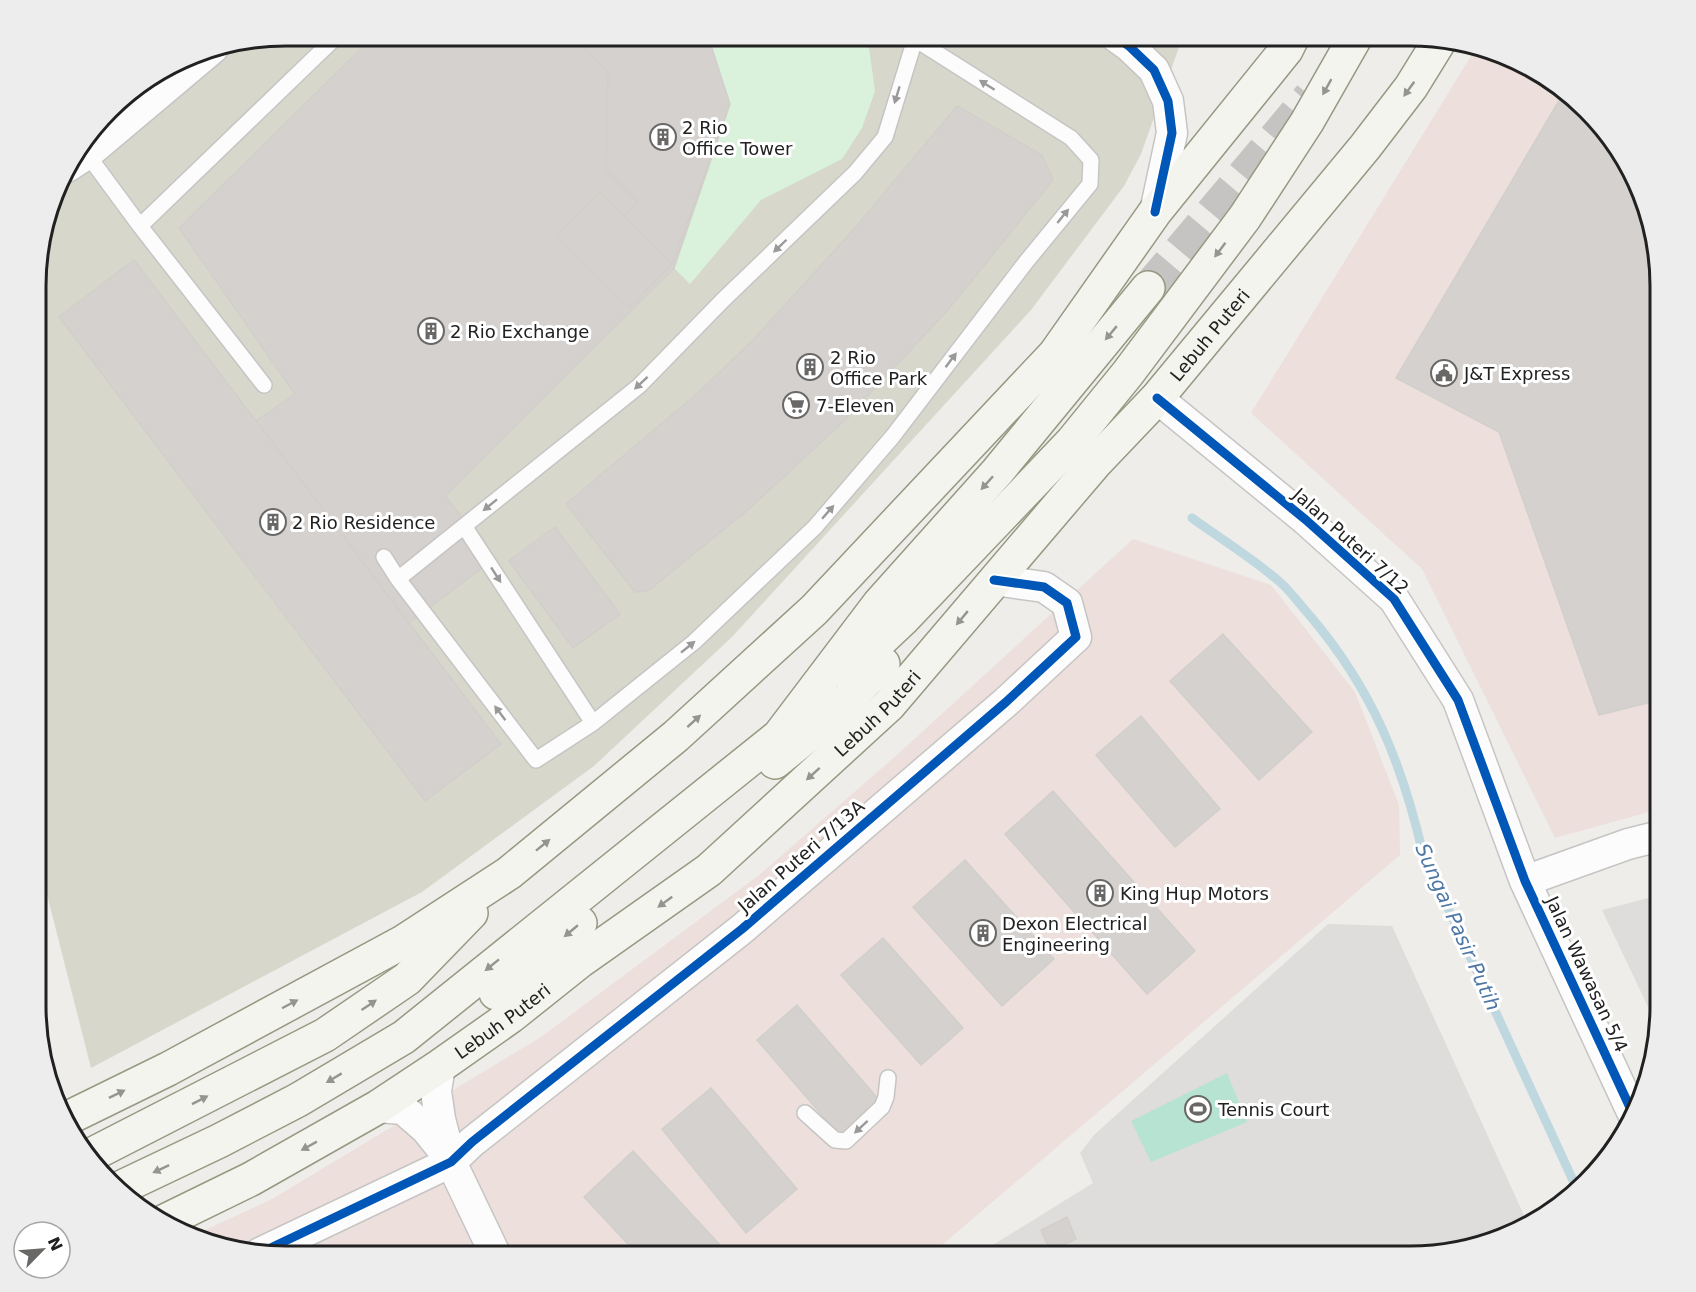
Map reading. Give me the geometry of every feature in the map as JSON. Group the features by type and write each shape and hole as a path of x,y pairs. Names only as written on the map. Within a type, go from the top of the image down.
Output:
{"main road":[{"path":"73,1116 168,1069 403,942 509,873 676,736 814,610 1055,354 1155,212 1288,46"},
{"path":"404,1037 779,736 910,612 1072,442 1128,373 1245,217 1308,122 1350,46"},
{"name":"Lebuh Puteri","path":"173,1217 250,1179 378,1107 441,1066 511,1016 580,961 709,870 880,713 1095,462 1157,398 1365,147 1411,87 1435,48"},
{"path":"779,736 879,604 997,472 1148,288"},
{"path":"496,993 829,717 907,641 1032,510 1092,439 1099,430 1128,373"},
{"path":"96,1152 325,1035 407,979 509,873"},
{"path":"127,1185 219,1142 298,1100 404,1037 496,993 580,961"}],"street":[{"path":"1129,46 1154,70 1168,101 1172,133 1155,212"},
{"path":"89,150 190,67"},
{"name":"Jalan Puteri 7/12","path":"1157,398 1306,520 1394,599 1458,700 1526,881"},
{"name":"Jalan Puteri 7/13A","path":"451,1161 742,929 1006,702 1076,637 1067,603 1052,592 1044,587 994,580"},
{"path":"1526,881 1628,844 1650,838"},
{"name":"Jalan Wawasan 5/4","path":"1526,881 1629,1103"},
{"path":"441,1066 436,1091 440,1119 451,1161 491,1246"},
{"path":"378,1107 403,1109 426,1129 451,1161"},
{"path":"276,1245 451,1161"}],"lane":[{"path":"140,225 327,46"},
{"path":"398,579 639,386 723,300 855,173 885,137 911,46"},
{"path":"384,557 398,579 536,760 593,723 694,642 815,527 894,436 1026,262 1090,184 1091,160 1071,138 928,46"},
{"path":"80,164 140,225 264,385"},
{"path":"464,526 593,723"},
{"path":"805,1113 836,1140 846,1141 882,1107 886,1097 888,1078"}],"shaded area":[{"path":"286,46 1179,46 1141,154 1124,186 1031,310 732,637 594,766 422,892 91,1068 46,890 46,286 51,240 59,209 71,180 96,140 128,106 166,79 209,59 240,51"},
{"path":"1472,55 1516,71 1543,87 1568,106 1600,140 1625,180 1641,224 1649,271 1650,812 1555,838 1422,569 1251,413"},
{"path":"1133,539 1271,585 1355,692 1399,805 1400,855 941,1246 286,1246 240,1241 204,1231 272,1199 541,1037 759,875 898,754"},
{"path":"1650,898 1650,1011 1602,910"},
{"path":"1328,924 1392,926 1524,1216 1487,1233 1472,1237 1410,1246 991,1246 1093,1183 1080,1153 1094,1135"}],"green space":[{"path":"711,46 866,46 869,48 875,91 862,128 842,159 761,200 690,284 674,268 730,104"},
{"name":"Tennis Court","path":"1227,1073 1247,1122 1151,1162 1131,1121"}],"building":[{"name":"2 Rio Exchange","path":"364,46 711,46 730,104 674,268 445,496 495,558 409,623 256,421 295,394 179,228"},
{"name":"2 Rio Office Tower","path":"583,46 711,46 730,104 672,264 624,216 638,202 606,170 608,72"},
{"path":"1560,99 1590,128 1617,166 1637,209 1645,240 1650,286 1650,702 1599,715 1499,432 1396,378"},
{"name":"2 Rio Office Park","path":"957,106 1042,155 1053,180 948,310 846,419 749,509 648,591 635,592 566,504 699,392 753,340 855,228"},
{"path":"600,192 672,264 629,308 556,235"},
{"name":"2 Rio Residence","path":"134,260 501,744 425,801 59,317"},
{"path":"555,527 620,614 573,648 509,561"},
{"path":"1223,634 1312,732 1259,780 1170,681"},
{"path":"1141,716 1220,809 1175,847 1096,755"},
{"name":"King Hup Motors","path":"1053,791 1195,951 1147,994 1005,834"},
{"name":"Dexon Electrical Engineering","path":"965,860 1054,959 1002,1006 913,907"},
{"path":"883,938 963,1028 921,1065 841,975"},
{"path":"797,1005 880,1101 840,1136 757,1040"},
{"path":"711,1088 797,1189 746,1233 662,1129"},
{"path":"633,1151 721,1246 630,1246 584,1197"},
{"path":"1067,1217 1076,1239 1061,1246 1048,1246 1041,1230"}],"waterway":[{"name":"Sungai Pasir Putih","path":"1192,518 1271,574 1285,587 1332,644 1368,700 1394,758 1415,821 1423,854 1573,1181"}],"tunnel":[{"path":"1148,288 1310,96"}],"cycle path":[{"path":"1129,46 1154,70 1168,101 1172,133 1155,212"},
{"path":"1157,398 1306,520 1394,599 1458,700 1525,881 1628,1104"},
{"path":"276,1245 451,1162 472,1142 742,929 1006,702 1076,637 1067,603 1044,587 994,580"}],"place":[{"name":"2 Rio Office Tower","path":"663,137"},
{"name":"2 Rio Exchange","path":"431,331"},
{"name":"2 Rio Office Park","path":"810,367"},
{"name":"J&T Express","path":"1444,373"},
{"name":"7-Eleven","path":"796,405"},
{"name":"2 Rio Residence","path":"273,522"},
{"name":"King Hup Motors","path":"1100,893"},
{"name":"Dexon Electrical Engineering","path":"983,933"},
{"name":"Tennis Court","path":"1198,1109"}]}
